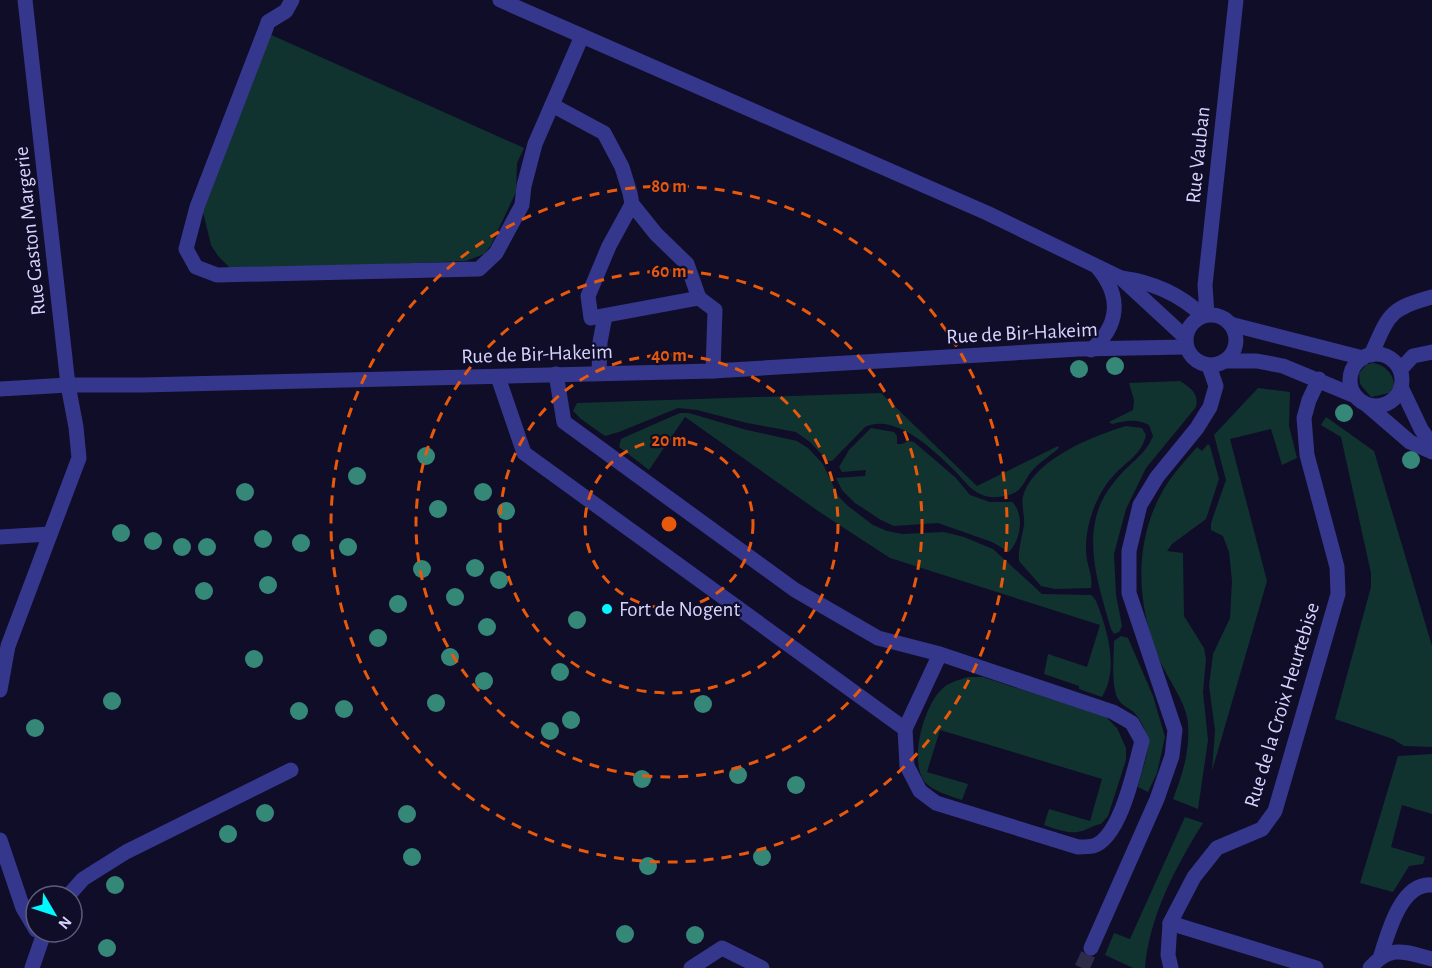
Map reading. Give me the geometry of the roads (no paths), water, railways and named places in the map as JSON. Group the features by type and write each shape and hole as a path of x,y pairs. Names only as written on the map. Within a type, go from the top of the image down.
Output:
{"street":[{"name":"Rue Gaston Margerie","path":"0,690 8,646 79,458 68,385 25,0"},
{"path":"292,0 286,10 268,22 197,207 186,249 196,267 217,275 479,270 496,253 522,205 524,186 535,144 582,36"},
{"path":"500,0 987,213 1121,278 1139,281 1165,291 1190,303 1205,316"},
{"name":"Rue Vauban","path":"1205,316 1205,285 1236,0"},
{"path":"552,105 604,133 622,167 632,204 656,234 687,264 699,297 715,310 713,371"},
{"path":"632,204 609,246 588,296 591,318 699,297"},
{"path":"1091,350 1112,326 1114,311 1113,293 1107,279 1096,266"},
{"path":"1121,278 1186,342 1194,360 1209,366 1217,365 1231,356 1235,348 1234,332 1230,324"},
{"path":"1353,394 1350,387 1351,370 1367,356 1388,318 1398,309 1432,297"},
{"path":"599,373 600,342 605,316"},
{"path":"1186,342 1191,324 1205,316 1216,316 1230,324 1367,356 1380,354 1388,357 1400,370 1401,387 1421,429 1432,445"},
{"name":"Rue de Bir-Hakeim","path":"0,389 68,385 142,386 713,371 1091,350 1186,342"},
{"path":"1400,370 1413,356 1432,352"},
{"path":"1225,361 1257,361 1283,366 1353,394 1410,442 1432,452"},
{"path":"1091,948 1157,800 1172,756 1175,730 1129,593 1128,550 1140,506 1157,477 1197,428 1210,407 1216,386 1209,366"},
{"path":"556,374 564,422 795,590 878,638 940,654 1113,712 1132,723 1142,741 1130,785 1113,830 1095,846 1078,847 936,803 920,791 907,766 905,729 940,654"},
{"path":"498,376 524,453 905,729"},
{"name":"Rue de la Croix Heurtebise","path":"1170,922 1194,877 1217,848 1262,829 1275,811 1338,594 1337,567 1308,455 1304,418 1308,400 1318,379"},
{"path":"1366,405 1375,407 1391,402 1401,387"},
{"path":"0,537 50,534"},
{"path":"79,884 118,856 291,770"},
{"path":"0,840 24,908"},
{"path":"1370,968 1381,955 1394,917 1407,896 1425,885 1432,885"},
{"path":"1171,968 1168,955 1170,922 1316,968"},
{"path":"32,968 37,944"},
{"path":"691,968 722,948 762,968"},
{"path":"1381,955 1400,951 1432,959"}],"tunnel":[{"path":"1082,968 1091,948"}],"place":[{"name":"Fort de Nogent","path":"607,609"}]}
